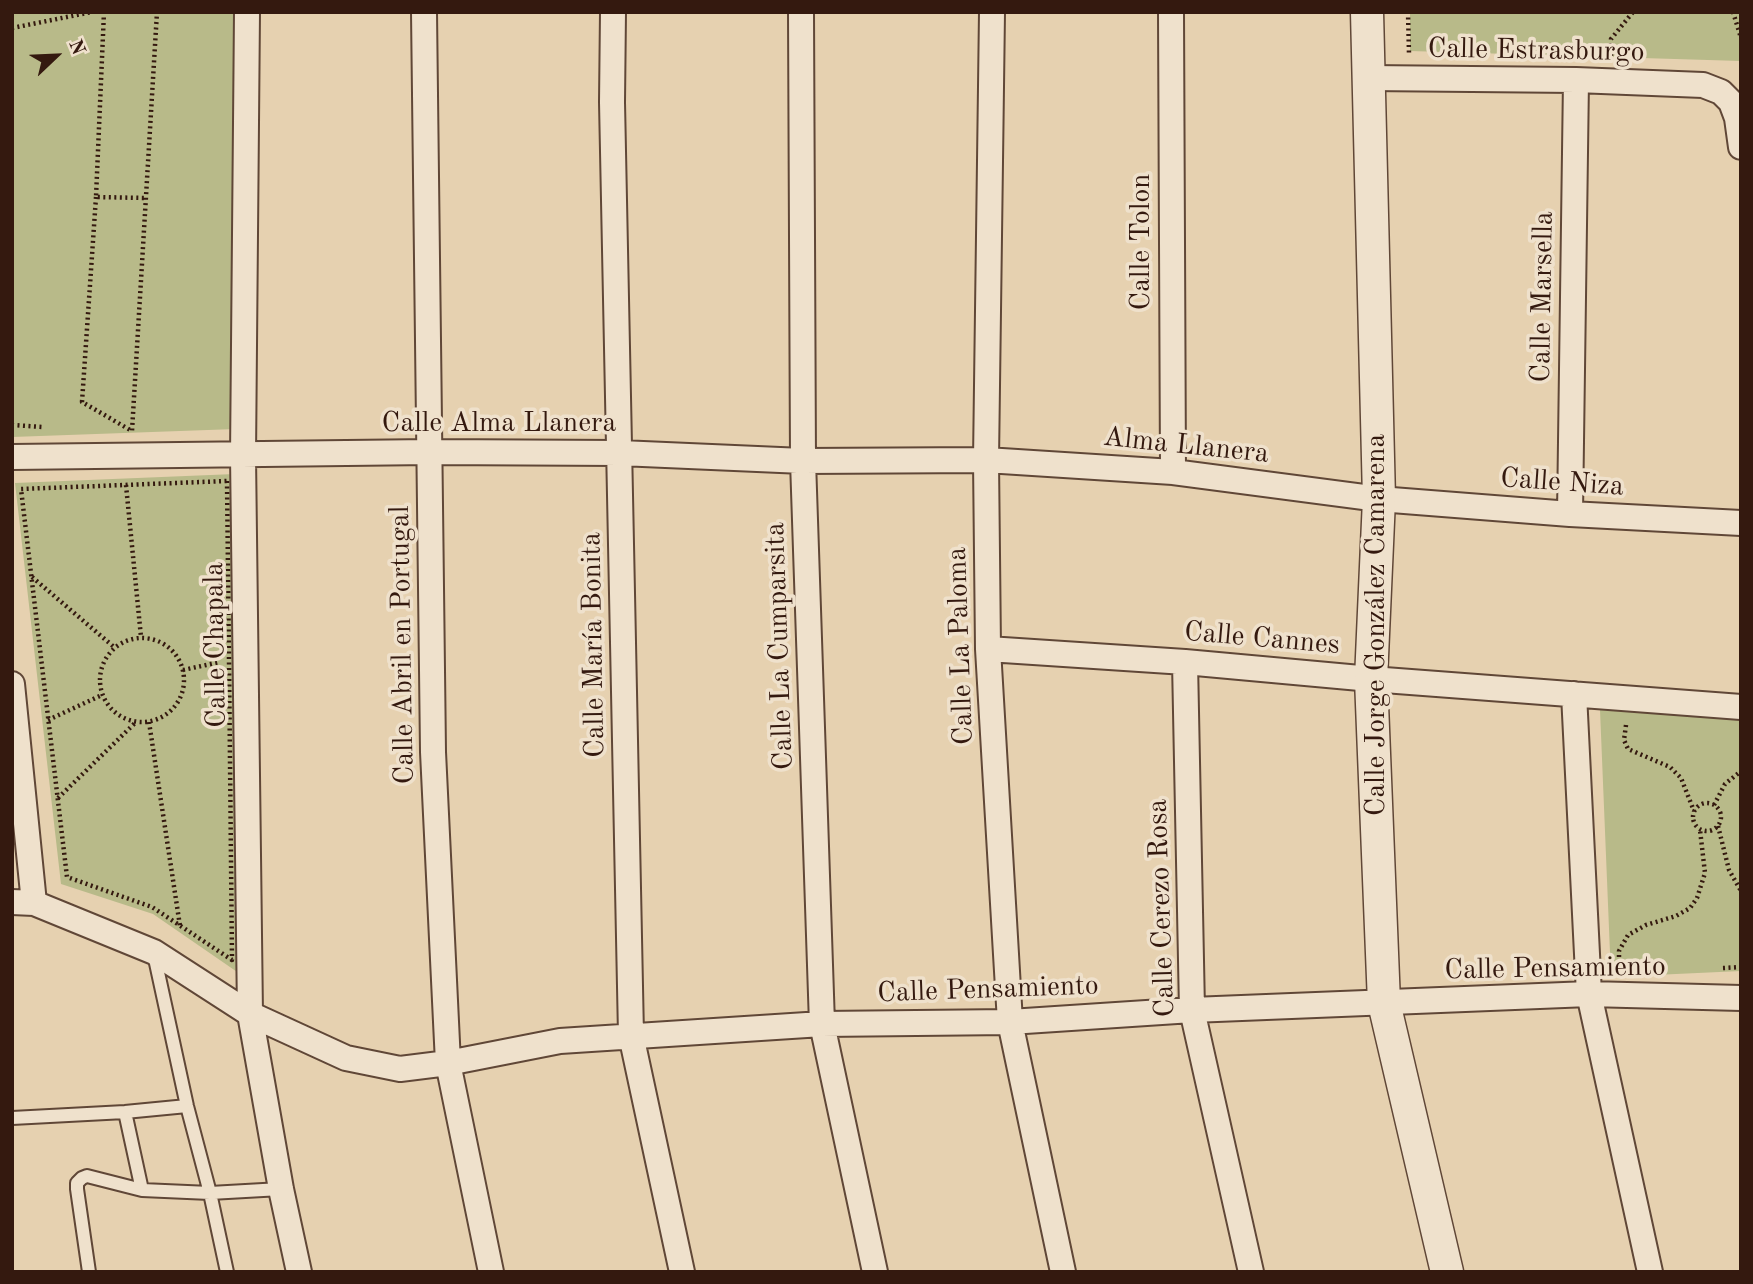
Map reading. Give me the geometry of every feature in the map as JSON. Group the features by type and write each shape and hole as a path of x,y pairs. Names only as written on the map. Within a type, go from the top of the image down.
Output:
{"street":[{"name":"Calle Chapala","path":"247,12 243,456 250,1014 281,1189 299,1272"},
{"name":"Calle Abril en Portugal","path":"424,12 433,752 447,1063 491,1272"},
{"name":"Calle María Bonita","path":"612,12 631,1035 682,1272"},
{"name":"Calle La Cumparsita","path":"801,12 803,461 822,1024 875,1272"},
{"name":"Calle La Paloma","path":"992,12 986,460 988,649 1010,1022 1063,1272"},
{"name":"Calle Tolon","path":"1171,12 1173,472"},
{"name":"Calle Jorge González Camarena","path":"1367,12 1379,499 1371,679 1384,1003 1447,1272"},
{"name":"Calle Estrasburgo","path":"1368,78 1576,80 1703,85 1721,92 1731,103 1737,118 1741,147"},
{"name":"Calle Marsella","path":"1570,514 1576,80"},
{"name":"Calle Alma Llanera","path":"12,457 430,452 620,453 803,461 986,460"},
{"name":"Alma Llanera","path":"986,460 1173,472 1379,499"},
{"name":"Calle Niza","path":"1379,499 1570,514 1741,523"},
{"name":"Calle Cannes","path":"988,649 1185,662 1741,707"},
{"name":"Calle Cerezo Rosa","path":"1185,662 1192,1010 1251,1272"},
{"path":"12,684 23,902"},
{"path":"1574,694 1589,994 1650,1272"},
{"name":"Calle Pensamiento","path":"23,902 154,952 250,1014 346,1058 400,1069 447,1063 560,1041 822,1024 1010,1022 1192,1010 1589,994 1741,998"}],"lane":[{"path":"154,952 227,1272"},
{"path":"12,1118 187,1106"},
{"path":"125,1112 142,1190"},
{"path":"89,1272 77,1183 87,1177 142,1190 210,1193 281,1189"}],"path":[{"path":"12,28 92,12"},
{"path":"104,12 96,197 82,402 132,431 157,12"},
{"path":"1611,66 1611,39 1633,12"},
{"path":"1732,12 1741,38"},
{"path":"96,197 146,198"},
{"path":"227,481 233,960 152,907 67,877 21,489 126,485 227,481"},
{"path":"126,485 141,637"},
{"path":"31,577 114,647"},
{"path":"141,637 155,639 167,646 177,657 183,670 184,684 173,709 162,718 135,723 111,710 99,686 100,671 105,658 114,647 126,640 141,637"},
{"path":"183,670 229,660"},
{"path":"48,720 102,695"},
{"path":"1620,972 1618,957 1628,935 1690,908 1700,892 1705,873 1700,830 1694,823 1694,811 1681,778 1670,767 1632,753 1628,749 1624,740 1626,717"},
{"path":"149,722 180,926"},
{"path":"58,798 135,723"},
{"path":"1714,805 1725,784 1741,771"},
{"path":"1694,811 1701,805 1714,805 1718,808 1721,817 1718,826 1729,870 1741,891"},
{"path":"1700,830 1710,831 1718,826"}],"green space":[{"path":"12,12 243,12 236,429 12,437"},
{"path":"1410,12 1741,12 1741,61 1410,51"},
{"path":"235,474 243,976 153,914 61,884 15,483"},
{"path":"1600,710 1741,719 1741,971 1611,977"}]}
